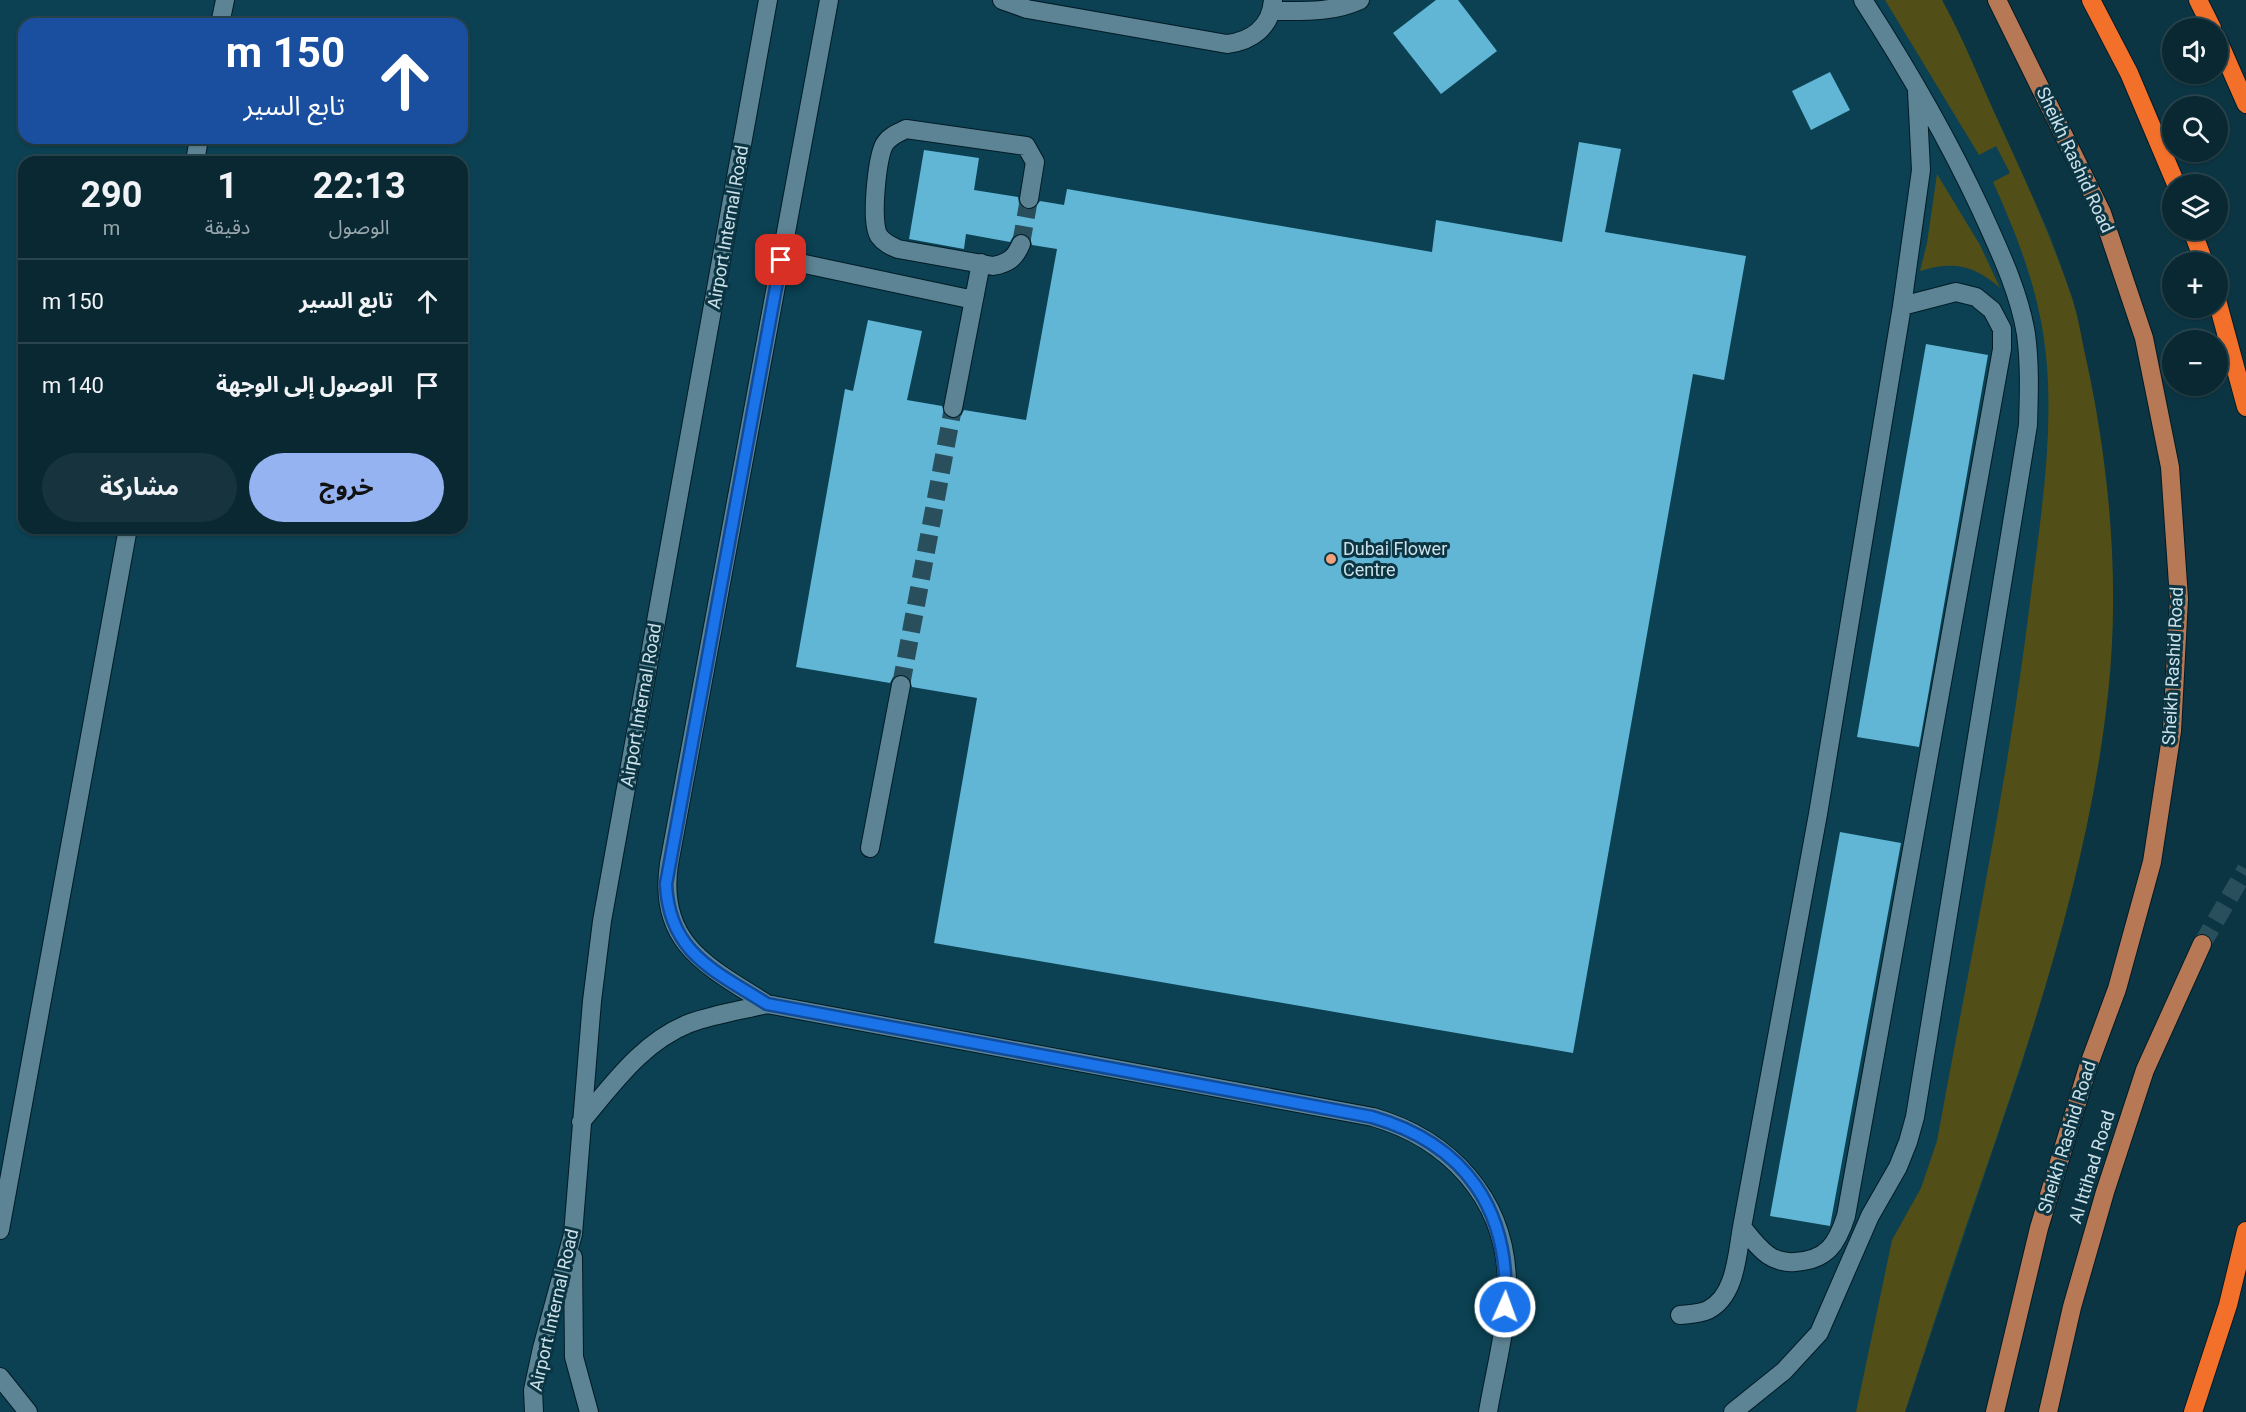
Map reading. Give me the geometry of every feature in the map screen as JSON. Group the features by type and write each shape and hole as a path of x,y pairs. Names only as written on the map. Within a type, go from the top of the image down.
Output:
{"highway":[{"path":"2091,0 2129,73 2172,174"},
{"path":"2198,0 2207,18"},
{"path":"2228,63 2246,104"},
{"path":"2222,318 2246,407"},
{"path":"2193,1412 2228,1305 2246,1231"}],"main road":[{"name":"Sheikh Rashid Road","path":"1995,1412 2019,1309 2062,1147 2117,989 2152,862 2172,731 2179,600 2170,467 2144,338 2102,213 1997,0"},
{"name":"Al Ittihad Road","path":"2048,1412 2072,1307 2105,1192 2145,1070 2202,944"}],"lane":[{"path":"221,18 225,0"},
{"name":"Airport Internal Road","path":"534,1412 533,1390 542,1348 573,1234 581,1122 602,921 768,0"},
{"path":"829,0 666,884 667,904 672,923 682,940 696,956 767,1004 1372,1117 1416,1133 1449,1155 1480,1192 1495,1221 1503,1251 1507,1281 1505,1307 1488,1412"},
{"path":"1002,0 1027,9 1227,44 1242,42 1255,35 1266,23 1272,5 1316,11 1335,9 1360,0"},
{"path":"1733,1412 1784,1371 1819,1333 1870,1216 1898,1167 1908,1142 1915,1117 2028,425 2029,378 2026,333 2014,288 1952,147 1863,0"},
{"path":"1680,1315 1706,1311 1726,1295 1731,1283 1742,1227 1818,814 1902,306 1921,170 1917,86"},
{"path":"1021,244 1016,255 1006,263 993,266 898,249 887,244 879,237 874,226 881,156 885,144 894,134 906,129 1026,146 1035,162 1029,199"},
{"path":"781,260 974,300"},
{"path":"954,408 981,263"},
{"path":"1742,1227 1769,1256 1788,1263 1809,1262 1827,1252 1839,1236 1846,1216 2002,350 2002,328 1992,310 1976,297 1956,292 1902,306"},
{"path":"0,1230 127,534"},
{"path":"870,848 901,685"},
{"path":"581,1122 625,1069 646,1049 667,1034 691,1023 767,1004"},
{"path":"573,1234 574,1357 589,1412"},
{"path":"0,1377 28,1412"}],"shaded area":[{"path":"0,0 1942,0 2049,232 2074,303 2093,394 2107,487 2112,555 2113,624 2108,692 2099,761 2056,948 2021,1067 1905,1412 0,1412"},
{"path":"1885,0 1942,0 2026,182 2064,275 2079,322 2102,445 2111,528 2113,611 2108,694 2100,756 2088,818 2058,941 2022,1061 1905,1412 1856,1412 1892,1240 1921,1188 1937,1141 2012,732 2042,505 2048,415 2046,355 2039,310 2027,266 1993,182 2010,173 1996,146 1979,155"},
{"path":"1937,174 1980,245 2000,288 1981,274 1963,267 1943,266 1920,271 1927,243"}],"building":[{"path":"1436,0 1458,0 1497,51 1441,94 1393,33"},
{"path":"1830,72 1850,110 1811,130 1792,91"},
{"name":"Dubai Flower Centre","path":"1579,142 1621,149 1605,232 1746,256 1724,380 1693,374 1573,1053 934,943 977,698 912,687 909,677 903,674 893,677 890,683 796,667 845,389 853,391 868,320 922,331 907,400 942,406 945,416 951,419 961,416 964,410 1026,420 1057,249 1032,245 1030,237 1021,233 1014,235 1010,242 966,234 964,249 909,239 924,150 979,158 974,190 1018,197 1019,204 1027,210 1034,209 1040,201 1064,205 1067,189 1432,252 1436,220 1562,242"},
{"path":"1926,344 1988,355 1919,747 1857,737"},
{"path":"1840,832 1901,843 1830,1226 1770,1216"}],"tunnel":[{"path":"1021,244 1029,199"},
{"path":"901,685 953,408"},
{"path":"2202,944 2246,869"}],"place":[{"name":"Dubai Flower Centre","path":"1331,559"}],"route":[{"path":"781,260 666,884 667,904 672,923 682,940 712,969 767,1004 1372,1117 1416,1133 1449,1155 1460,1167 1480,1192 1495,1221 1503,1251 1507,1281 1505,1307"}]}
